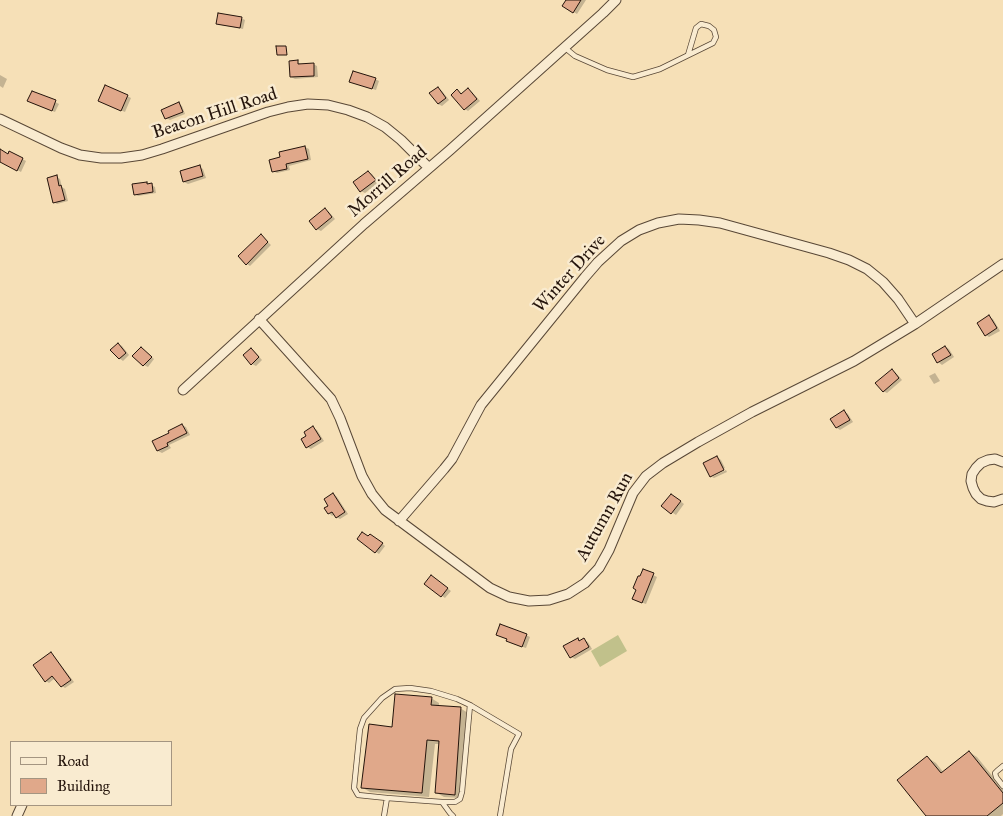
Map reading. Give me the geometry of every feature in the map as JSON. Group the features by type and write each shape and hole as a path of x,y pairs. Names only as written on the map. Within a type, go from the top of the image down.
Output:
{"street":[{"name":"Morrill Road","path":"183,390 364,224 616,0"},
{"name":"Beacon Hill Road","path":"0,119 80,155 100,158 121,158 142,155 162,149 268,112 308,104 328,105 367,117 385,127 429,168"},
{"name":"Winter Drive","path":"398,521 444,470 452,459 481,405 573,292 598,262 621,241 639,230 658,223 699,220 720,223 842,258 867,269 883,282 898,298 914,324"},
{"name":"Autumn Run","path":"259,319 331,399 362,476 372,494 385,510 490,588 509,597 529,602 549,600 568,594 585,582 599,568 609,550 633,492 646,476 663,463 752,412 854,361 914,324 1003,264"},
{"path":"1003,462 995,459 981,463 972,474 971,481 976,494 981,499 994,502 1003,499"}],"lane":[{"path":"564,47 575,56 607,70 633,77 660,69 688,56 713,43 716,37 714,30 709,26 701,24 696,28 688,56"},
{"path":"470,705 460,799 455,802 442,802 387,798 358,794 354,788 360,729 364,718 382,698 395,689 431,691 470,705 518,734 511,749 500,816"},
{"path":"1003,766 995,773 1003,786"},
{"path":"384,816 387,798"},
{"path":"442,802 453,816"}],"green space":[{"path":"618,635 627,651 600,667 591,651"}],"building":[{"path":"566,0 581,0 573,13 562,6"},
{"path":"218,13 242,17 240,28 216,24"},
{"path":"276,46 286,46 287,55 277,55"},
{"path":"298,60 298,64 314,63 314,76 290,77 289,61"},
{"path":"353,71 376,78 372,89 349,82"},
{"path":"105,85 128,95 121,111 98,101"},
{"path":"438,87 446,98 438,104 429,93"},
{"path":"468,88 477,99 464,110 451,95 457,89 461,94"},
{"path":"32,91 56,100 52,111 27,101"},
{"path":"179,102 183,112 165,119 161,110"},
{"path":"305,146 308,159 286,164 287,169 272,172 269,160 280,157 279,152"},
{"path":"0,149 8,154 9,151 23,158 17,171 0,162"},
{"path":"200,165 203,176 183,182 180,171"},
{"path":"368,171 376,180 360,192 353,182"},
{"path":"57,175 65,200 53,203 47,178"},
{"path":"147,182 147,184 152,183 153,192 134,195 132,184"},
{"path":"325,208 332,217 316,230 309,221"},
{"path":"261,234 268,242 246,265 238,256"},
{"path":"989,315 997,328 985,336 977,323"},
{"path":"118,343 126,353 119,359 110,350"},
{"path":"945,346 951,355 937,363 932,354"},
{"path":"141,347 152,357 143,366 132,356"},
{"path":"251,348 259,357 251,365 243,355"},
{"path":"892,369 899,378 883,392 875,383"},
{"path":"844,410 850,420 836,428 830,419"},
{"path":"182,424 187,433 167,443 168,446 157,451 152,441"},
{"path":"313,426 321,439 306,448 301,439 306,436 304,432"},
{"path":"717,456 724,470 710,477 703,463"},
{"path":"333,493 345,512 336,518 332,512 328,514 324,508 328,506 324,499"},
{"path":"671,494 681,501 671,514 661,506"},
{"path":"362,532 368,536 370,534 383,543 375,553 357,539"},
{"path":"643,569 654,573 642,603 632,599 636,590 633,588"},
{"path":"431,575 448,588 441,597 424,584"},
{"path":"500,624 527,634 522,647 496,635"},
{"path":"578,638 579,641 584,638 589,647 570,658 563,646"},
{"path":"51,652 71,680 61,687 52,676 45,682 33,665"},
{"path":"395,694 432,697 431,705 461,707 455,795 435,793 439,741 427,740 422,793 361,788 369,724 392,727"},
{"path":"969,751 1003,793 1003,803 987,816 926,816 897,780 927,756 941,773"}]}
